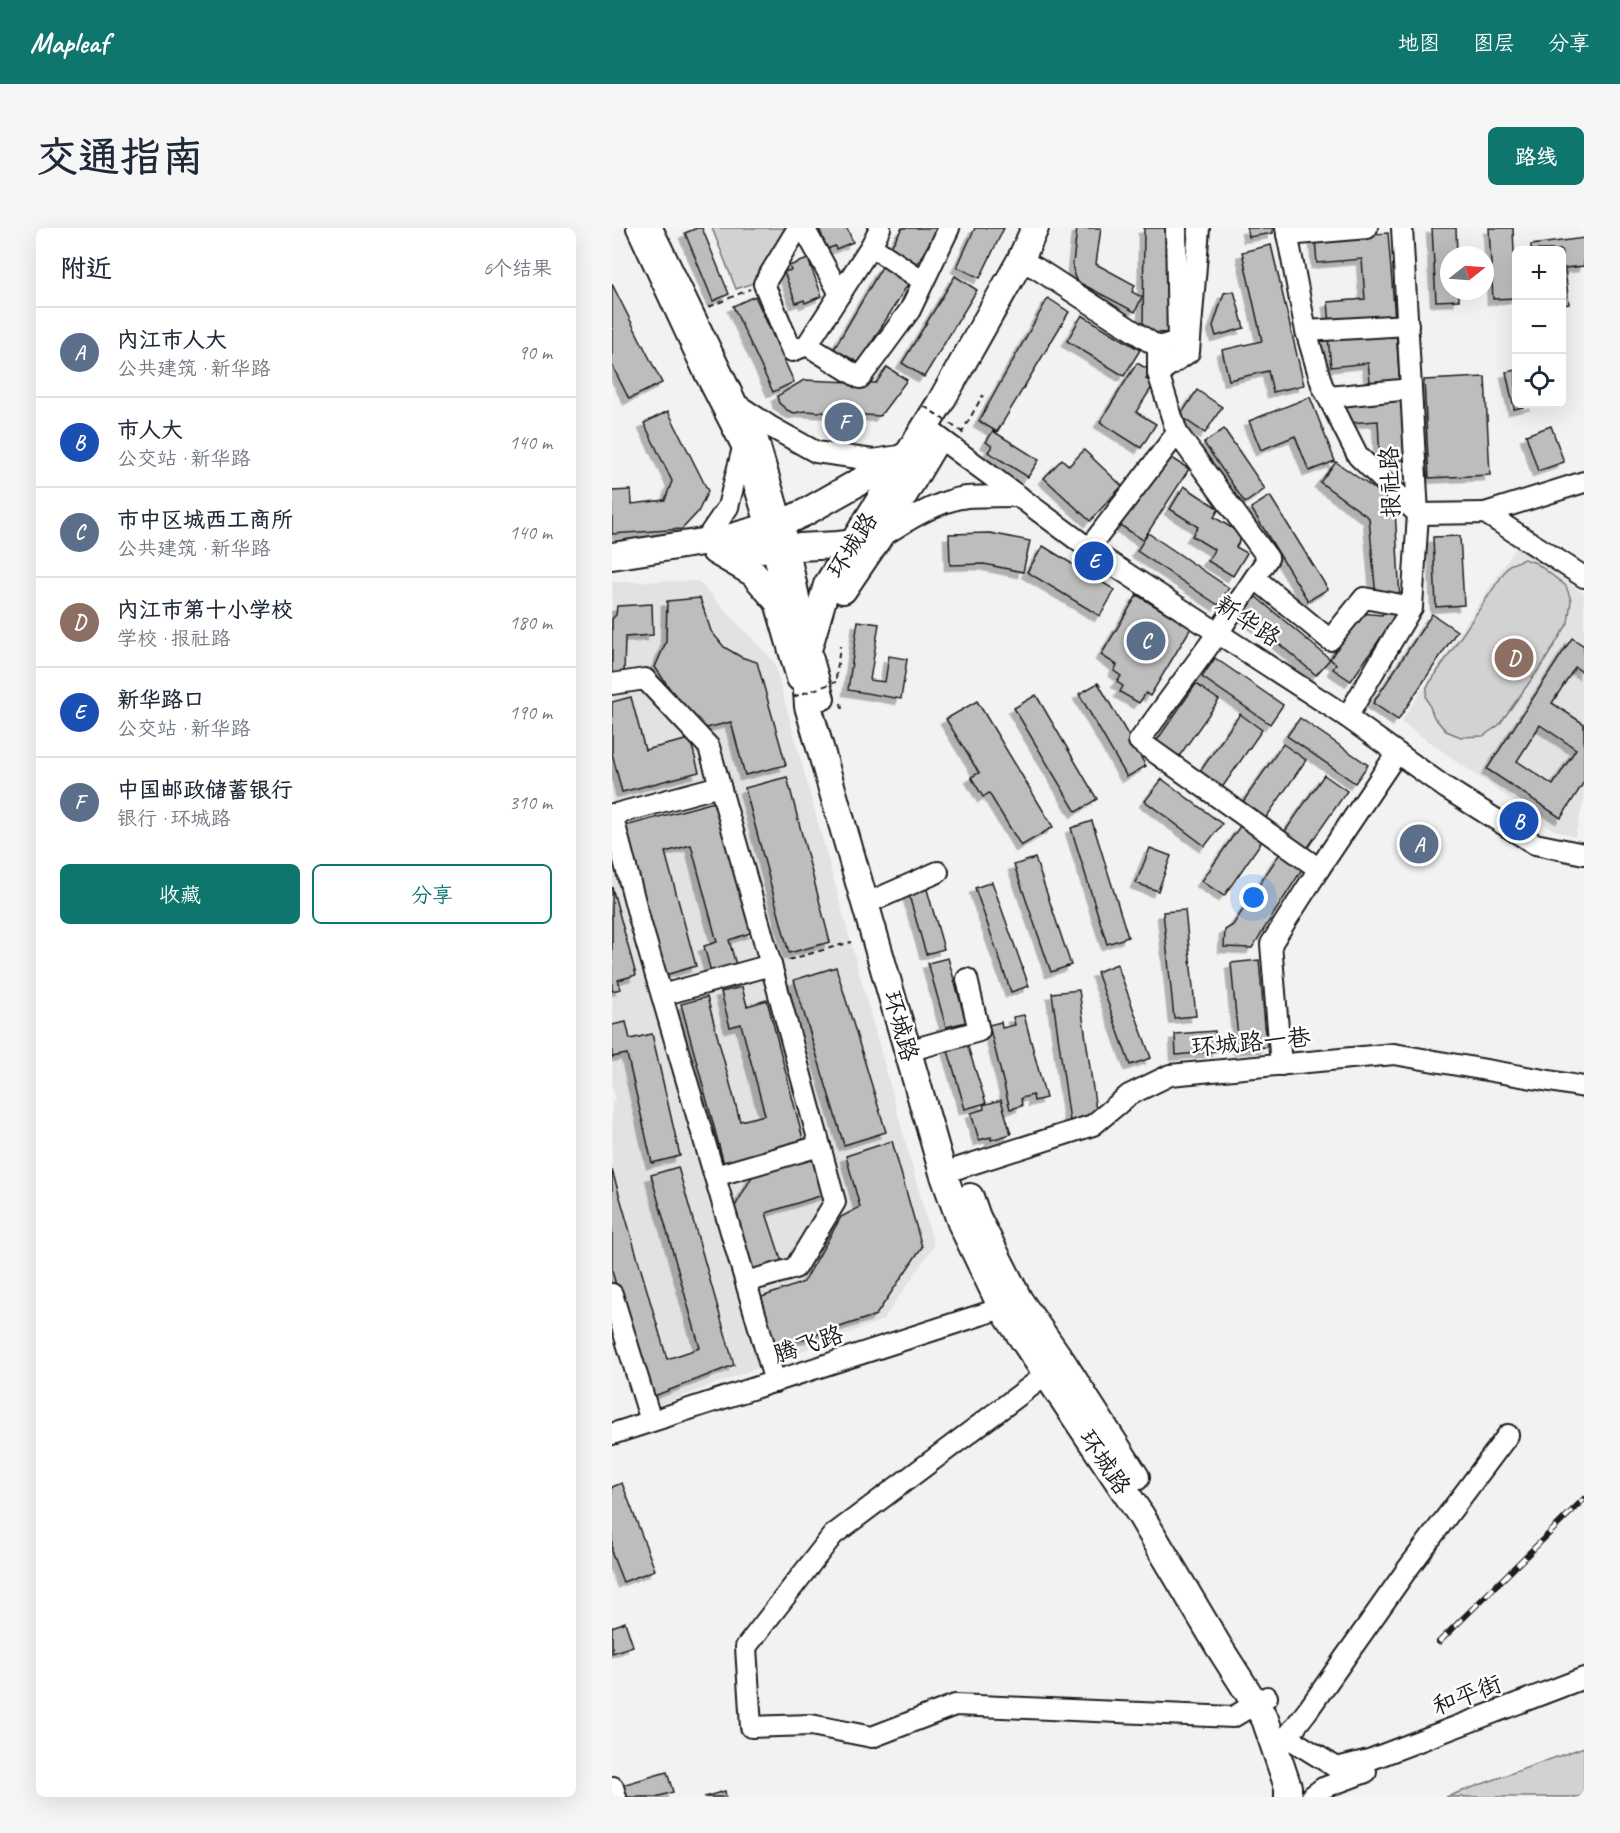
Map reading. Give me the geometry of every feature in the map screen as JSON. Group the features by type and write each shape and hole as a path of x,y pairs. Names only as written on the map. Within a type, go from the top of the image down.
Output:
{"main road":[{"name":"环城路","path":"1028,265 1035,228"},
{"name":"环城路","path":"1053,228 908,454 842,592 808,701 879,898 922,1047 961,1223 1054,1369 1219,1647 1261,1700 1277,1713 1287,1737 1302,1797"},
{"name":"环城路","path":"929,423 865,542 827,585 805,660 808,701 951,1170"},
{"path":"778,536 804,513 908,454"},
{"path":"612,556 778,536 865,542"},
{"path":"612,567 716,544"},
{"path":"716,544 753,573 778,602 808,701"},
{"name":"环城路","path":"1261,1700 1265,1719 1288,1787 1288,1797"}],"street":[{"path":"637,228 704,372 743,448 778,536 809,645"},
{"path":"652,228 737,404 758,440 808,701"},
{"path":"798,228 764,284 792,351 807,345 874,235 923,281"},
{"path":"804,228 840,294"},
{"path":"807,345 860,378 910,309 949,228"},
{"path":"1028,265 1158,347 1178,341 1176,228"},
{"path":"1158,373 1189,352 1199,228"},
{"path":"1367,228 1287,232 1306,331 1322,385 1358,456 1418,514 1485,513 1584,482"},
{"name":"报社路","path":"1347,717 1412,608 1418,514 1402,228"},
{"path":"1306,331 1408,325"},
{"path":"1158,347 1158,373 1178,433 1268,558 1218,633 1139,741 1319,869"},
{"path":"1329,397 1411,389"},
{"path":"737,404 771,427 816,452 873,460 908,454"},
{"name":"新华路","path":"929,423 1019,496 1089,548 1347,717 1446,788 1535,844 1584,854"},
{"path":"1089,548 1178,433"},
{"path":"716,544 743,448"},
{"path":"865,542 944,504 964,497 1019,496"},
{"path":"1485,513 1584,577"},
{"path":"1256,579 1330,640 1364,598 1412,608"},
{"path":"612,684 645,679 709,747 835,1202 795,1268 746,1282"},
{"path":"1281,1065 1271,944 1397,753"},
{"path":"720,786 612,814 662,996 775,1382"},
{"path":"879,898 938,872"},
{"path":"662,996 771,965"},
{"path":"922,1047 979,1031 967,979"},
{"name":"环城路一巷","path":"951,1170 1093,1125 1129,1095 1170,1075 1394,1054 1584,1087"},
{"path":"715,1176 820,1146"},
{"path":"612,1294 651,1421"},
{"name":"腾飞路","path":"612,1434 1011,1304"},
{"path":"1054,1369 832,1534 746,1647 751,1727 811,1725 872,1737 955,1705 1233,1717 1261,1700"},
{"path":"1371,1765 1337,1768 1287,1737 1406,1571 1508,1435"},
{"name":"和平街","path":"1371,1765 1584,1678"},
{"name":"和平街","path":"1371,1765 1584,1689"},
{"path":"1322,1794 1371,1765"}],"path":[{"path":"709,307 764,284"},
{"path":"929,423 962,432 983,395"},
{"path":"808,701 836,682 840,646"},
{"path":"771,965 851,942"}],"shaded area":[{"path":"712,228 791,228 762,280 736,289"},
{"path":"1516,547 1584,593 1584,799 1575,837 1552,829 1401,722"},
{"path":"1524,559 1536,563 1566,586 1571,600 1568,623 1544,662 1499,725 1483,736 1461,737 1446,731 1434,717 1426,697 1427,687 1509,565"},
{"path":"698,581 774,662 934,1246 883,1320 652,1408 612,1276 612,1102 615,1100 612,1084 612,582"},
{"path":"1584,1747 1584,1797 1446,1797"}],"building":[{"path":"702,228 729,294 713,301 685,233"},
{"path":"819,228 847,228 853,242 836,249 835,246 827,249"},
{"path":"902,228 938,228 916,266 889,250"},
{"path":"975,228 1004,228 980,278 957,267"},
{"path":"1077,228 1101,228 1096,264 1135,285 1132,292 1142,297 1135,312 1080,283 1074,276"},
{"path":"1144,228 1171,228 1170,333 1143,332"},
{"path":"1247,228 1273,228 1273,233 1249,237"},
{"path":"1432,228 1456,228 1457,246 1440,246 1440,300 1459,300 1436,301"},
{"path":"1489,228 1513,228 1512,298 1494,299 1494,246 1490,246"},
{"path":"1388,233 1395,319 1330,324 1328,302 1365,299 1362,259 1317,263 1315,239"},
{"path":"1584,238 1584,266 1566,268 1566,246 1531,245"},
{"path":"1271,245 1304,385 1273,392 1268,371 1229,380 1222,350 1262,341 1242,252"},
{"path":"808,259 822,296 805,303 804,300 796,303 784,272 791,270 789,266"},
{"path":"883,265 910,281 859,363 834,349"},
{"path":"955,276 977,290 924,377 902,363"},
{"path":"1566,277 1569,304 1566,304"},
{"path":"612,284 662,383 629,399 612,365"},
{"path":"1234,291 1244,328 1216,336 1213,326 1224,293"},
{"path":"755,296 794,382 773,392 733,306"},
{"path":"1048,298 1069,312 997,432 979,421"},
{"path":"1082,315 1140,350 1124,376 1067,341"},
{"path":"1396,330 1400,386 1371,389 1368,363 1331,367 1328,337"},
{"path":"1137,363 1151,371 1146,379 1154,384 1136,412 1156,424 1141,448 1100,422"},
{"path":"887,367 907,380 880,416 805,411 794,413 779,403 777,396 804,380 876,383"},
{"path":"1512,371 1512,400 1506,372"},
{"path":"1485,377 1490,475 1429,478 1424,380"},
{"path":"1197,390 1222,407 1205,433 1180,416"},
{"path":"1401,396 1406,460 1380,461 1378,421 1348,423 1346,400"},
{"path":"1310,397 1335,461 1309,471 1295,436 1261,450 1249,421"},
{"path":"668,411 708,491 698,512 682,529 612,534 612,491 631,490 632,504 665,500 672,481 644,423"},
{"path":"1551,426 1564,462 1538,471 1526,435"},
{"path":"1224,429 1265,489 1245,503 1204,443"},
{"path":"993,431 1039,460 1028,477 988,452 992,446 986,442"},
{"path":"1084,450 1122,486 1090,521 1044,478 1062,459 1069,466"},
{"path":"1166,454 1189,469 1143,540 1120,525"},
{"path":"1336,462 1390,500 1395,509 1400,600 1376,598 1369,518 1320,482"},
{"path":"1184,486 1219,509 1214,517 1243,535 1236,547 1247,553 1233,576 1208,561 1215,550 1192,536 1198,527 1170,509"},
{"path":"1270,496 1328,589 1308,601 1251,508"},
{"path":"990,533 1030,541 1023,572 984,564 950,565 949,534"},
{"path":"1148,533 1229,588 1218,605 1137,551"},
{"path":"1460,536 1464,605 1436,607 1433,537"},
{"path":"1043,546 1115,590 1100,616 1027,572"},
{"path":"1137,595 1191,628 1150,696 1146,693 1139,703 1120,692 1123,686 1117,682 1121,676 1114,671 1117,665 1101,655"},
{"path":"1255,596 1330,659 1316,675 1242,613"},
{"path":"700,598 711,631 724,647 741,657 757,662 786,765 745,775 731,722 698,730 655,667 666,642 667,601"},
{"path":"652,604 653,635 625,637 624,674 612,674 612,619 616,615 617,606"},
{"path":"1386,609 1399,611 1351,681 1333,669 1336,664 1330,659 1359,613 1382,615"},
{"path":"1432,614 1457,631 1398,720 1373,703"},
{"path":"858,621 879,624 870,680 885,682 889,656 907,659 901,699 848,690"},
{"path":"1572,638 1584,646 1584,673 1575,667 1552,703 1584,724 1584,782 1561,818 1487,769","holes":["1540,725 1576,749 1553,785 1517,761"]},
{"path":"1215,658 1283,705 1270,724 1202,677"},
{"path":"1098,683 1146,766 1127,777 1079,694"},
{"path":"1196,684 1219,700 1175,762 1153,746"},
{"path":"1036,695 1097,799 1076,812 1014,708"},
{"path":"631,697 645,750 690,739 699,772 622,792 612,753 612,702"},
{"path":"977,701 1053,827 1021,846 989,793 983,797 971,777 979,773 946,719"},
{"path":"1240,714 1262,730 1219,792 1197,776"},
{"path":"1300,718 1368,765 1355,783 1287,736"},
{"path":"1283,744 1306,760 1263,822 1240,806"},
{"path":"1324,775 1347,791 1304,853 1281,837"},
{"path":"787,777 830,942 789,953 745,788"},
{"path":"1162,779 1222,824 1205,846 1145,801"},
{"path":"718,801 753,932 729,940 736,965 711,972 704,946 717,942 691,845 665,852 696,966 665,975 625,826"},
{"path":"1092,821 1128,937 1107,944 1071,828"},
{"path":"1240,826 1262,841 1224,896 1202,881"},
{"path":"1150,848 1171,856 1158,891 1136,883"},
{"path":"1280,853 1303,868 1252,948 1224,947 1225,930 1233,925"},
{"path":"1035,858 1071,965 1051,972 1014,865"},
{"path":"992,882 1029,986 1011,992 975,888"},
{"path":"926,886 944,949 926,954 908,892"},
{"path":"612,887 636,975 618,980 621,989 612,991"},
{"path":"1185,910 1196,1016 1174,1018 1163,912"},
{"path":"948,958 966,1022 946,1027 928,963"},
{"path":"1259,960 1267,1047 1239,1049 1231,963"},
{"path":"1117,964 1151,1058 1130,1065 1097,972"},
{"path":"836,967 886,1132 844,1145 794,980"},
{"path":"742,987 747,1006 767,1000 804,1143 724,1164 681,1004 707,997 740,1121 765,1115 741,1024 730,1027 721,992"},
{"path":"1079,990 1097,1117 1070,1121 1052,993"},
{"path":"1024,1015 1046,1098 1034,1101 1033,1095 1021,1098 1022,1106 1010,1109 989,1025 1001,1022 1002,1028 1015,1025 1013,1017"},
{"path":"626,1022 630,1039 652,1034 680,1156 652,1163 627,1054 612,1057 612,1025"},
{"path":"1215,1031 1217,1051 1176,1055 1175,1034"},
{"path":"966,1041 986,1103 965,1109 947,1047"},
{"path":"1001,1100 1011,1134 991,1140 991,1137 979,1140 971,1113 984,1109 983,1105"},
{"path":"892,1141 922,1247 876,1315 776,1348 759,1298 804,1282 841,1217 860,1207 846,1156"},
{"path":"817,1154 829,1193 766,1213 782,1262 752,1271 733,1210 753,1175"},
{"path":"678,1167 734,1365 649,1398 612,1271 612,1170 667,1359 700,1348 651,1175"},
{"path":"622,1483 655,1570 623,1582 612,1554 612,1487"},
{"path":"625,1622 633,1646 612,1653 612,1627"},
{"path":"667,1772 673,1792 656,1797 625,1797 622,1785"},
{"path":"725,1791 726,1797 704,1797"}],"railway":[{"path":"1439,1642 1584,1499"}],"place":[{"name":"中国邮政储蓄银行","path":"844,422"},
{"name":"新华路口","path":"1094,561"},
{"name":"市中区城西工商所","path":"1146,641"},
{"name":"内江市第十小学校","path":"1514,658"},
{"name":"市人大","path":"1519,821"},
{"name":"内江市人大","path":"1419,844"}]}
